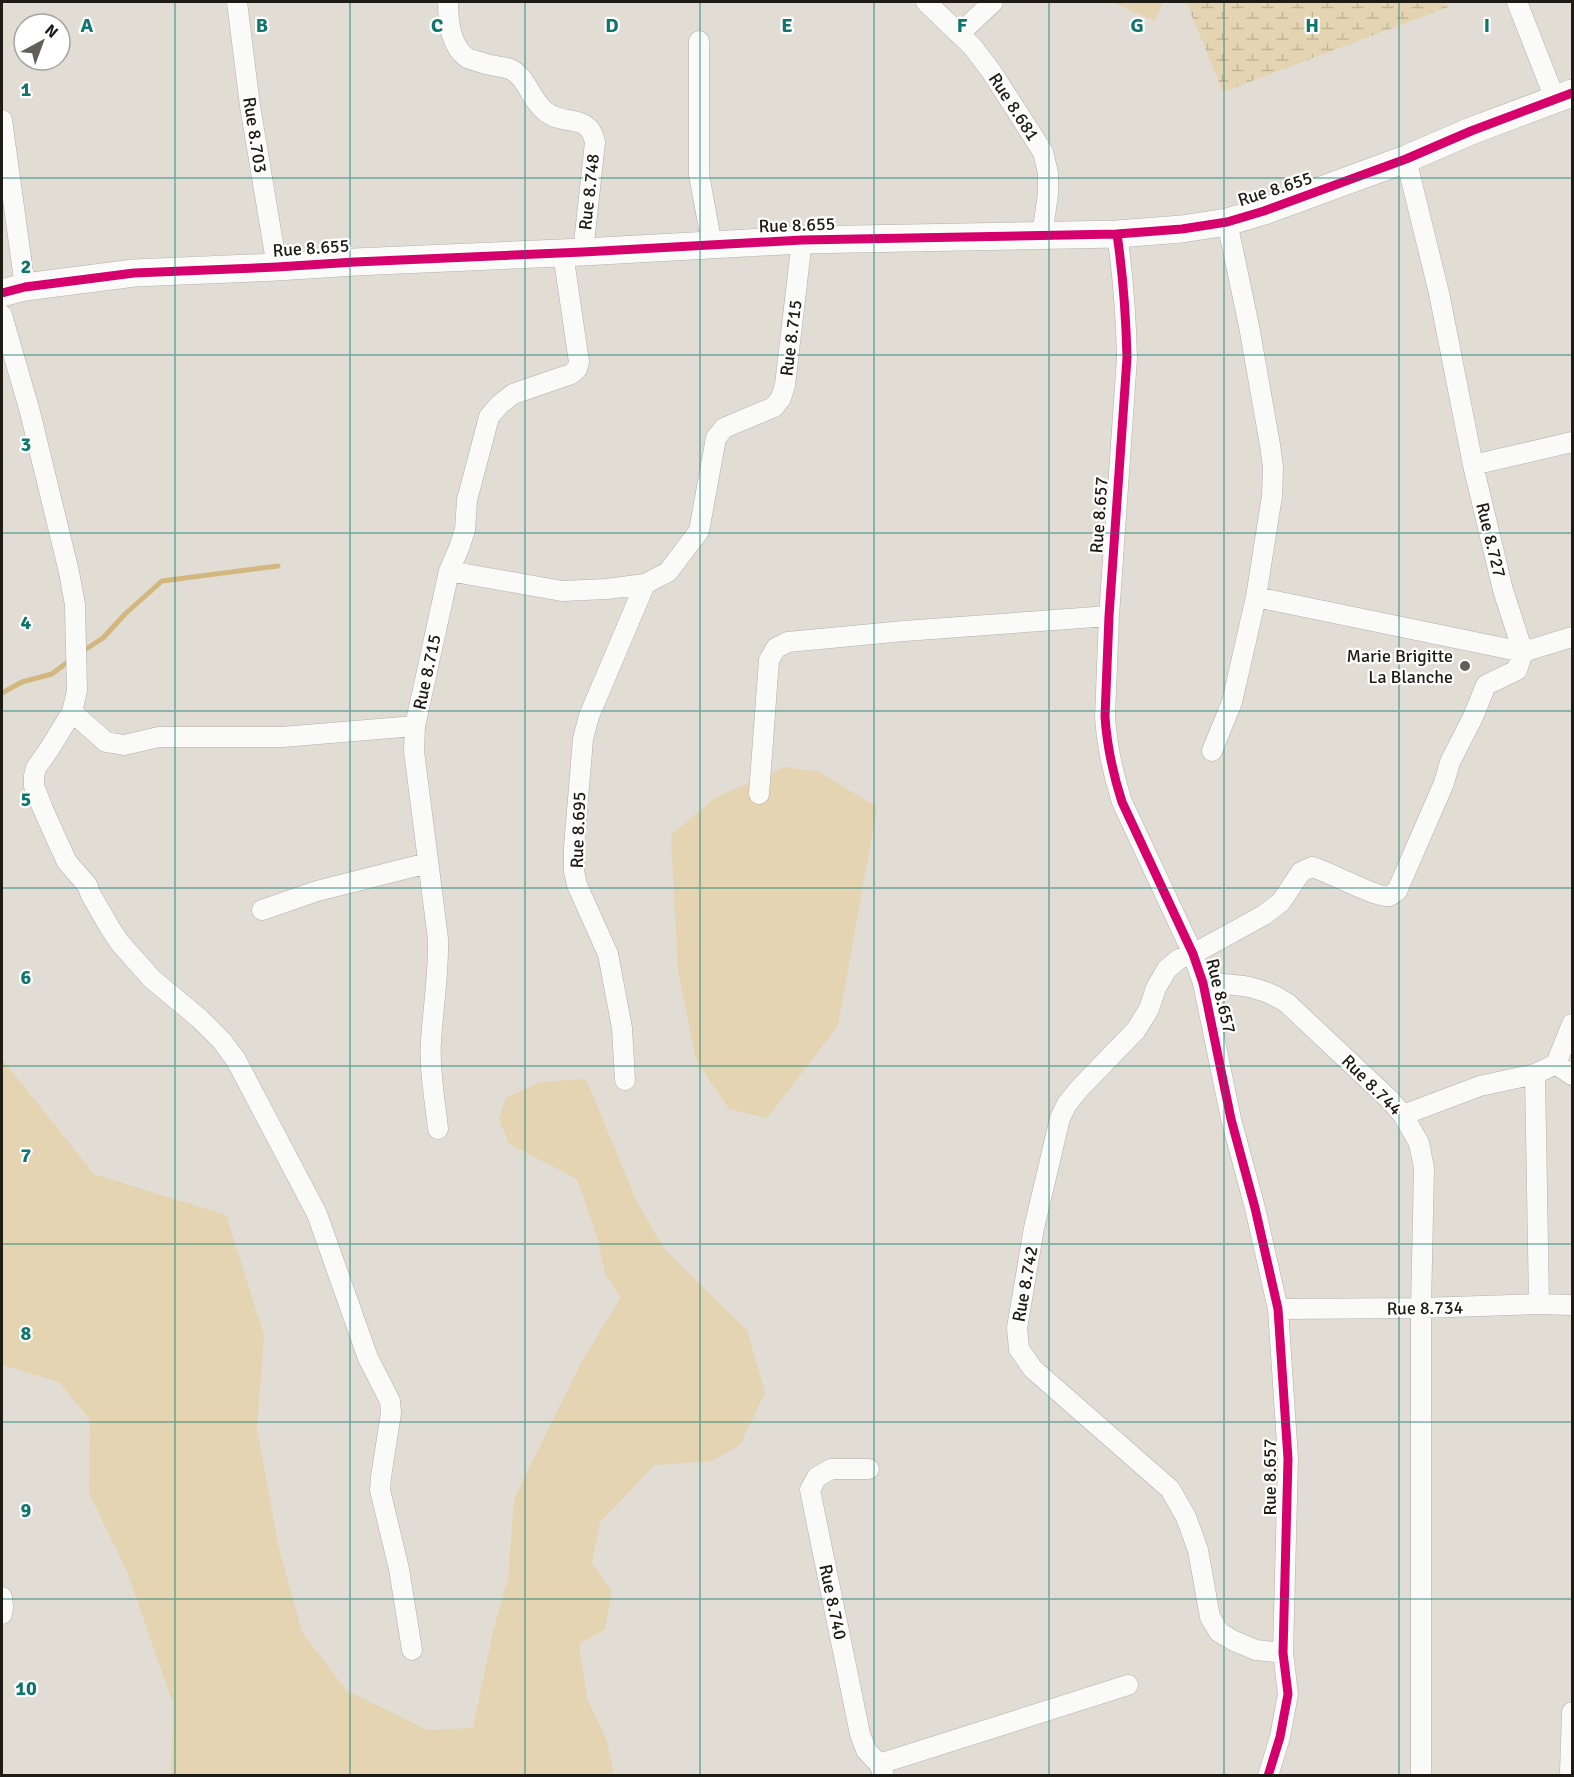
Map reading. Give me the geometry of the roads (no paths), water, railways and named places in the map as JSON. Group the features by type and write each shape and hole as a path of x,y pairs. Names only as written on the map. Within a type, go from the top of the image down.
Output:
{"street":[{"name":"Rue 8.703","path":"237,2 250,106 277,267"},
{"name":"Rue 8.748","path":"447,2 454,42 465,56 485,64 509,69 519,76 545,112 584,124 593,131 595,142 573,252"},
{"name":"Rue 8.681","path":"926,2 972,46 991,71 1043,152 1048,173 1048,194 1042,236"},
{"path":"959,34 993,2"},
{"path":"1517,2 1564,96"},
{"path":"699,41 699,175 712,245"},
{"name":"Rue 8.655","path":"13,290 134,273 802,240 1117,234 1182,229 1227,222 1308,196 1564,96"},
{"path":"2,120 13,290"},
{"name":"Rue 8.727","path":"1406,159 1439,293 1473,465 1503,590 1523,652"},
{"path":"1212,751 1232,702 1256,597 1272,496 1273,467 1249,326 1227,222"},
{"name":"Rue 8.657","path":"1117,234 1123,275 1127,358 1108,616 1105,717 1107,744 1122,802 1193,954 1203,983 1231,1119 1278,1309 1288,1459 1283,1653 1288,1694 1280,1737 1268,1776"},
{"name":"Rue 8.715","path":"72,711 106,742 124,745 159,737 282,737 415,726 449,571 562,591 645,584 668,572 699,531 716,438 724,428 774,406 781,398 785,385 802,240"},
{"path":"449,571 465,530 467,500 489,417 513,394 571,374 577,369 579,362 573,252"},
{"path":"2,315 30,412 75,605 77,691 72,711 36,768 34,786 67,862 87,885 120,943 152,980 200,1019 222,1041 236,1060 317,1214 368,1358 390,1401 391,1413 380,1490 399,1569 412,1650"},
{"path":"1473,465 1572,442"},
{"name":"Rue 8.695","path":"625,1080 622,1028 608,954 577,885 574,871 574,847 583,739 589,716 645,584"},
{"path":"1256,597 1523,652 1572,637"},
{"path":"759,794 769,660 776,648 788,642 1108,616"},
{"name":"Rue 8.742","path":"1283,1653 1256,1650 1220,1632 1210,1617 1198,1550 1186,1517 1170,1489 1033,1369 1019,1348 1017,1328 1032,1239 1060,1118 1067,1104 1079,1089 1136,1030 1149,1009 1156,988 1167,969 1179,959 1193,954 1264,915 1281,902 1301,872 1312,867 1326,871 1377,895 1389,896 1397,891 1444,783 1450,762 1486,685 1517,670 1523,652"},
{"path":"415,726 414,751 438,939 439,960 430,1042 438,1129"},
{"path":"262,910 316,891 428,863"},
{"name":"Rue 8.744","path":"1203,983 1251,986 1274,994 1390,1100 1403,1115 1419,1143 1424,1168 1421,1308 1421,1776"},
{"path":"1403,1115 1480,1086 1564,1069 1572,1024"},
{"path":"1535,1074 1539,1305"},
{"name":"Rue 8.734","path":"1278,1309 1572,1305"},
{"name":"Rue 8.740","path":"869,1470 831,1469 817,1478 810,1490 861,1734 866,1750 882,1770"},
{"path":"2,1597 2,1614"},
{"path":"882,1770 1128,1685"},
{"path":"1570,1772 1572,1712"}],"waterway":[{"path":"80,653 103,638 125,614 162,581 278,566"},
{"path":"2,693 22,682 52,674 70,660"}],"place":[{"name":"Marie Brigitte La Blanche","path":"1465,666"}]}
